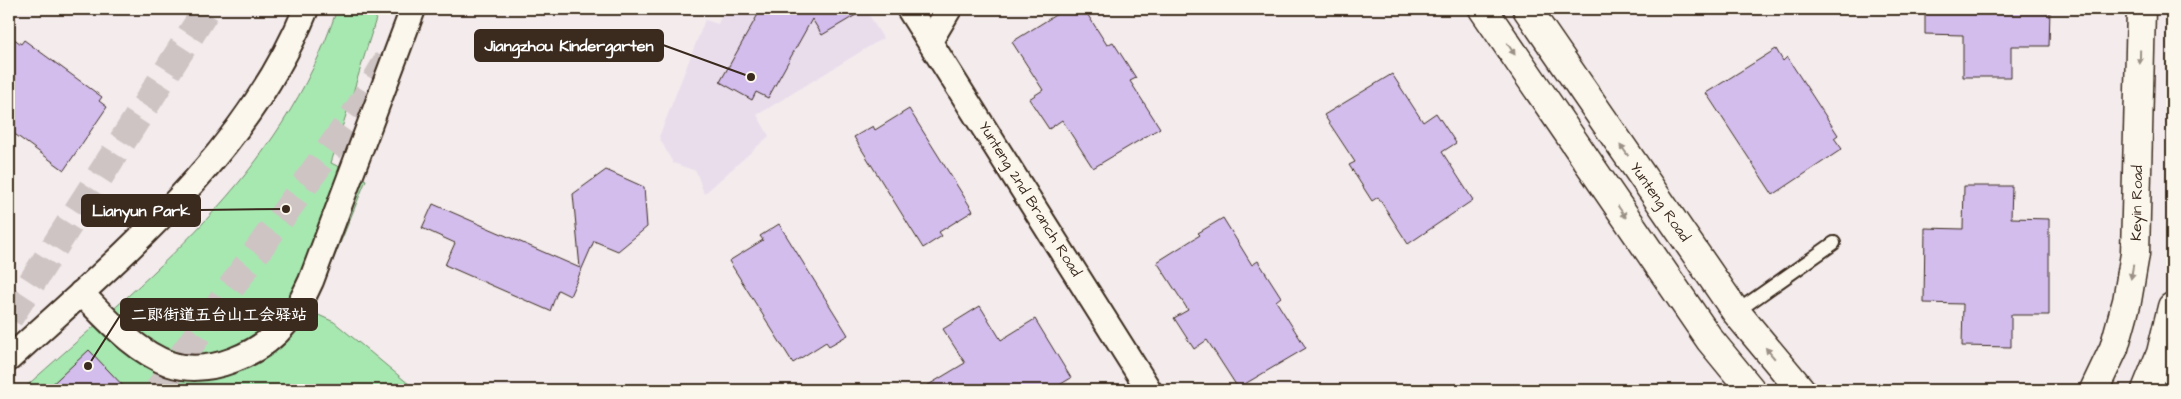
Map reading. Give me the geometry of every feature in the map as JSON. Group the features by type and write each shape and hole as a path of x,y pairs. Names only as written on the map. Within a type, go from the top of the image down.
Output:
{"street":[{"path":"9,359 181,197 210,166 262,93 306,9"},
{"path":"81,293 127,338 170,364 192,368 216,364 240,357 265,342 285,324 300,304 311,281 413,9"},
{"path":"930,41 949,9"},
{"path":"1483,9 1710,340 1751,390"},
{"name":"Yunteng Road","path":"1527,9 1736,312 1801,390"},
{"name":"Keyin Road","path":"2094,390 2114,348 2127,302 2136,254 2141,9"},
{"name":"Yunteng 2nd Branch Road","path":"912,10 1150,390"},
{"path":"2146,390 2161,353 2172,307"}],"lane":[{"path":"1736,312 1834,243"}],"shaded area":[{"path":"724,9 865,9 883,38 757,115 769,136 704,194 696,171 673,163 659,137 705,20 718,24"}],"green space":[{"path":"337,9 379,9 331,163 366,180 312,312 334,322 416,390 22,390 163,264 206,220 246,173 282,123 313,69"}],"building":[{"path":"761,9 866,9 822,35 812,19 768,98 756,92 752,100 720,82"},
{"path":"1065,9 1084,9 1107,45 1113,42 1136,78 1130,81 1160,128 1093,168 1062,120 1049,129 1029,99 1043,90 1012,42"},
{"path":"1925,9 2050,9 2049,46 2011,46 2011,77 1963,77 1963,35 1925,34"},
{"path":"9,35 21,44 24,40 102,97 99,101 107,107 64,170 9,130"},
{"path":"1776,49 1783,61 1787,57 1838,135 1834,138 1842,149 1773,195 1706,93"},
{"path":"1392,74 1423,122 1436,113 1456,143 1442,152 1473,200 1408,244 1378,197 1372,201 1349,165 1355,162 1324,115"},
{"path":"909,109 973,211 939,232 942,236 923,248 854,137 873,126 875,130"},
{"path":"606,170 644,187 647,227 618,251 594,241 570,296 558,290 550,311 445,265 455,243 422,228 433,204 580,268 573,194"},
{"path":"1964,186 2012,186 2011,218 2049,219 2049,315 2011,315 2011,347 1962,346 1963,304 1924,303 1925,228 1963,229"},
{"path":"1223,218 1252,265 1258,261 1281,297 1276,301 1306,348 1238,388 1207,340 1194,349 1174,318 1188,310 1157,262"},
{"path":"779,224 848,335 829,346 826,342 793,363 729,261 763,240 760,236"},
{"path":"980,306 1001,340 1035,319 1071,378 1051,390 920,390 965,363 943,329"},
{"path":"89,350 127,390 46,390"}],"tunnel":[{"path":"9,318 207,9"},
{"path":"158,390 360,107 388,60"}],"place":[{"name":"Jiangzhou Kindergarten","path":"751,77"},
{"name":"Lianyun Park","path":"286,209"},
{"name":"二郎街道五台山工会驿站","path":"88,366"}]}
